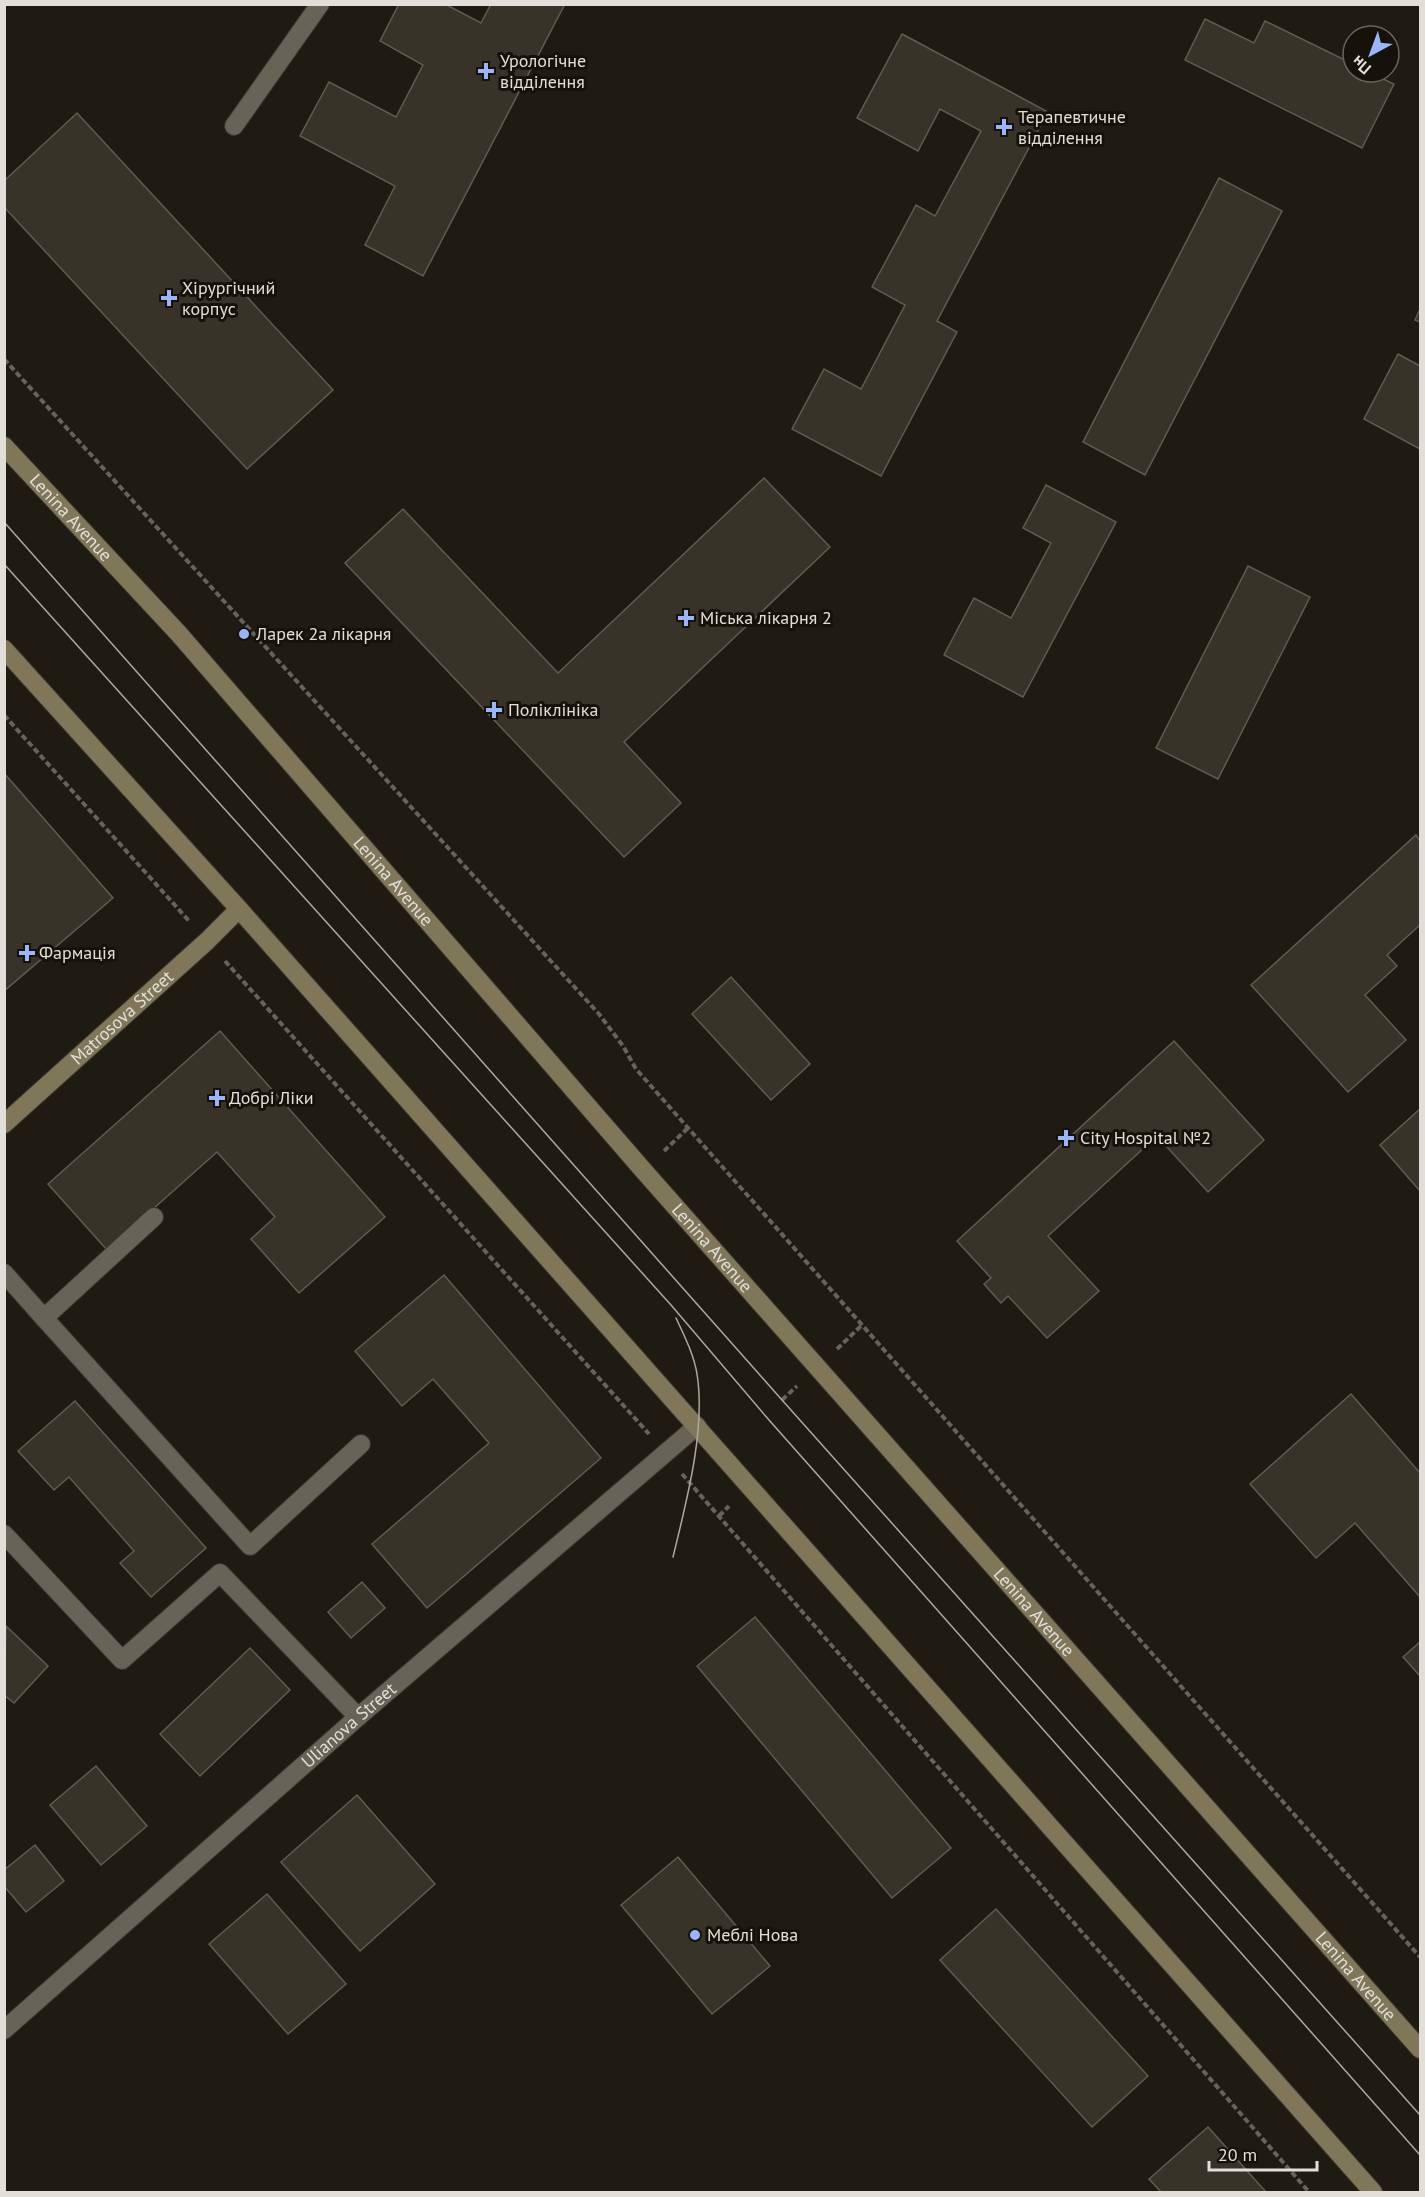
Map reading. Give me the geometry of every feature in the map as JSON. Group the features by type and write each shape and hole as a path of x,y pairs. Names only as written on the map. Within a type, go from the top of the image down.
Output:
{"main road":[{"name":"Lenina Avenue","path":"4,446 187,643 644,1170 1420,2049"},
{"path":"4,650 239,909 1373,2193"},
{"name":"Matrosova Street","path":"4,1124 207,941 239,909"}],"street":[{"path":"234,126 320,4"},
{"path":"44,1318 154,1217"},
{"path":"4,1273 250,1546 361,1444"},
{"name":"Ulianova Street","path":"4,2030 358,1717 697,1426"},
{"path":"4,1533 122,1660 220,1573 358,1717"}],"path":[{"path":"4,358 599,1014 623,1046 636,1069 1420,1957"},
{"path":"644,1170 689,1127"}],"building":[{"path":"399,4 445,4 481,23 491,4 565,4 423,276 365,245 395,186 300,136 329,82 396,117 423,65 380,41"},
{"path":"1205,19 1254,43 1265,21 1341,58 1341,84 1394,84 1362,148 1185,60"},
{"path":"902,34 1048,112 937,321 957,332 881,476 792,429 824,369 861,389 905,305 872,287 916,205 935,216 981,131 940,109 918,151 857,118"},
{"name":"Хірургічний корпус","path":"77,113 333,390 247,469 4,207 4,181"},
{"path":"1219,178 1282,211 1145,475 1083,442"},
{"path":"1420,309 1420,322 1415,320"},
{"path":"1398,354 1420,366 1420,449 1364,419"},
{"name":"Міська лікарня 2","path":"764,478 830,547 624,742 681,803 624,857 345,563 403,509 558,673"},
{"path":"1046,485 1116,522 1023,697 944,655 974,598 1011,618 1051,543 1023,528"},
{"path":"1248,566 1310,597 1218,779 1156,748"},
{"path":"4,773 113,898 4,991"},
{"path":"1416,835 1420,841 1420,925 1387,955 1397,966 1365,995 1406,1040 1348,1092 1251,985"},
{"path":"731,977 810,1064 771,1100 692,1014"},
{"path":"220,1031 385,1217 299,1293 251,1239 275,1217 217,1152 107,1250 48,1184"},
{"path":"1174,1041 1264,1140 1208,1192 1157,1136 1048,1236 1099,1291 1047,1338 1008,1296 1001,1303 984,1284 991,1278 957,1241"},
{"path":"1420,1109 1420,1191 1380,1145"},
{"path":"444,1275 601,1458 427,1608 372,1544 489,1443 433,1379 402,1406 355,1351"},
{"path":"1351,1394 1420,1473 1420,1597 1355,1523 1316,1558 1250,1484"},
{"path":"75,1401 206,1548 151,1597 120,1563 134,1551 69,1477 54,1490 18,1451"},
{"path":"362,1582 385,1608 351,1638 328,1612"},
{"path":"755,1617 951,1848 892,1898 697,1666"},
{"path":"6,1626 48,1666 14,1703 4,1695"},
{"path":"1420,1642 1420,1676 1403,1657"},
{"path":"250,1648 290,1690 200,1776 160,1734"},
{"path":"96,1766 147,1826 101,1865 50,1805"},
{"path":"357,1795 435,1884 360,1951 281,1862"},
{"path":"35,1845 64,1881 26,1912 4,1886 4,1870"},
{"name":"Меблі Нова","path":"678,1857 770,1966 712,2014 621,1905"},
{"path":"267,1894 346,1984 288,2034 209,1944"},
{"path":"996,1909 1148,2076 1092,2127 940,1960"},
{"path":"1208,2127 1266,2192 1161,2192 1149,2179"}],"tram line":[{"path":"4,522 782,1400 1420,2115"},
{"path":"4,564 671,1305 769,1420 1420,2155"},
{"path":"673,1557 684,1514 699,1419 696,1367 676,1318"}],"place":[{"name":"Урологічне відділення","path":"486,71"},
{"name":"Терапевтичне відділення","path":"1004,127"},
{"name":"Хірургічний корпус","path":"169,298"},
{"name":"Міська лікарня 2","path":"686,618"},
{"name":"Ларек 2а лікарня","path":"244,634"},
{"name":"Поліклініка","path":"494,710"},
{"name":"Фармація","path":"27,953"},
{"name":"Добрі Ліки","path":"217,1098"},
{"name":"City Hospital №2","path":"1066,1138"},
{"name":"Меблі Нова","path":"695,1935"}]}
